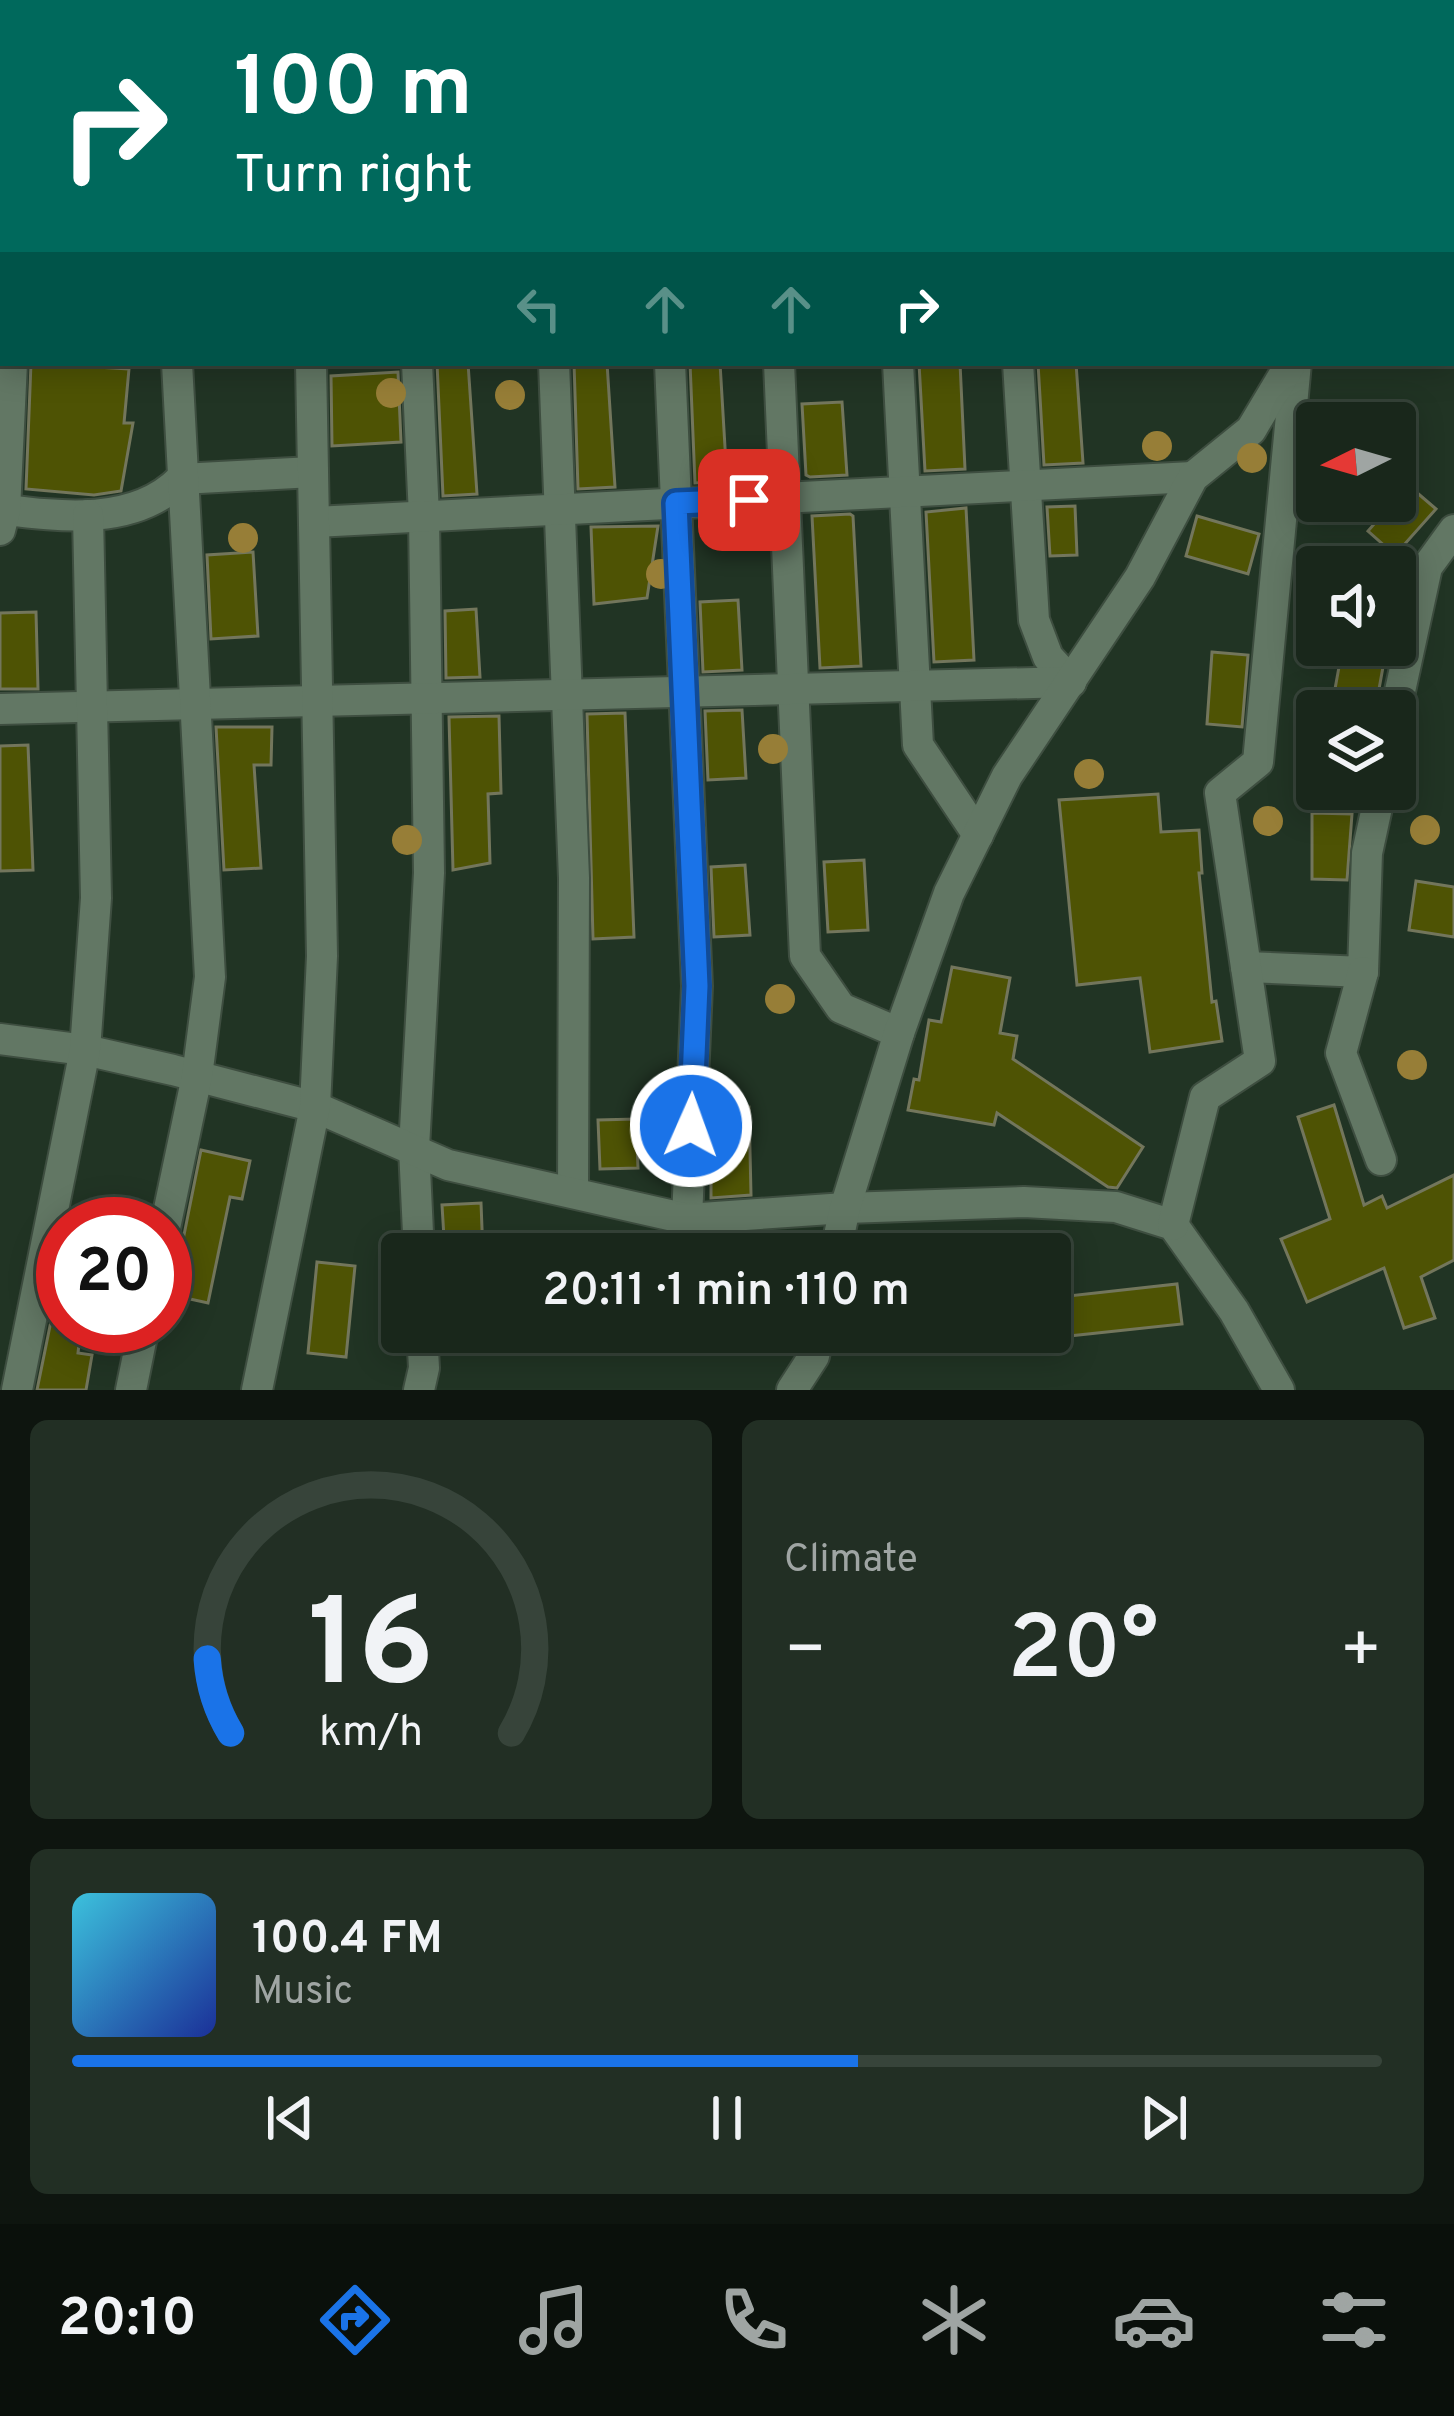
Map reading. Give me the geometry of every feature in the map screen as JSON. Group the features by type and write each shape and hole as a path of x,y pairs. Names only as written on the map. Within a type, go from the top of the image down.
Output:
{"street":[{"path":"12,366 2,516 143,507 163,497 181,479 313,472"},
{"path":"172,1197 197,1076 210,977 177,366"},
{"path":"257,1390 315,1107 322,956 310,366"},
{"path":"417,366 429,873 414,1148 417,1233"},
{"path":"554,366 574,878 573,1192"},
{"path":"670,366 697,986 687,1219"},
{"path":"779,366 805,956 841,1008 899,1033"},
{"path":"898,366 918,746 978,835"},
{"path":"1018,366 1034,620 1048,656 1071,682"},
{"path":"840,1233 899,1033 949,893 1007,776 1140,577 1193,477 1251,430 1292,366"},
{"path":"1173,1226 1205,1097 1260,1061 1220,793 1258,762 1294,366"},
{"path":"315,522 1193,477"},
{"path":"17,1390 85,1051 96,898 88,514"},
{"path":"1400,690 1427,567 1454,530"},
{"path":"0,709 1071,682"},
{"path":"1376,810 1367,853 1363,972 1341,1053 1381,1160"},
{"path":"1246,967 1363,972"},
{"path":"0,1039 85,1051 197,1076 315,1107 448,1165 687,1219 1024,1202 1116,1207 1173,1226 1234,1311 1280,1390"},
{"path":"131,1390 139,1353"},
{"path":"419,1390 423,1353"},
{"path":"791,1390 815,1353"}],"building":[{"path":"31,366 129,369 124,423 133,423 121,491 94,495 26,489"},
{"path":"437,366 468,366 477,494 443,496"},
{"path":"574,366 607,366 615,487 578,489"},
{"path":"690,366 720,366 727,481 695,483"},
{"path":"919,366 960,366 965,469 925,471"},
{"path":"1038,366 1076,366 1083,463 1044,465"},
{"path":"398,372 401,442 332,446 331,376"},
{"path":"842,402 847,475 810,477 806,475 802,404"},
{"path":"1416,492 1436,509 1403,546 1385,546 1368,531 1376,522 1416,522"},
{"path":"1075,506 1077,555 1050,556 1047,507"},
{"path":"966,508 974,660 934,662 926,512"},
{"path":"850,514 861,666 820,668 812,516"},
{"path":"1197,516 1259,534 1248,574 1186,556"},
{"path":"658,526 647,598 594,604 591,527"},
{"path":"253,552 258,636 211,639 207,555"},
{"path":"738,600 742,670 703,672 700,602"},
{"path":"476,609 480,677 446,678 445,611"},
{"path":"36,612 38,689 0,689 0,613"},
{"path":"1212,652 1248,655 1242,727 1207,724"},
{"path":"1339,666 1383,666 1379,690 1335,690"},
{"path":"742,710 746,778 708,780 705,711"},
{"path":"625,713 634,937 593,939 587,714"},
{"path":"499,716 501,793 488,794 490,863 453,870 449,717"},
{"path":"216,727 272,727 271,765 254,765 261,868 224,870"},
{"path":"28,745 33,870 0,871 0,746"},
{"path":"1158,794 1161,832 1199,830 1212,1002 1216,1001 1222,1041 1150,1052 1140,978 1077,985 1059,800"},
{"path":"1312,813 1352,814 1347,880 1312,879"},
{"path":"864,860 868,930 828,932 824,862"},
{"path":"745,865 750,935 714,937 711,867"},
{"path":"1416,881 1454,887 1454,937 1409,930"},
{"path":"952,967 1010,978 1000,1033 1017,1036 1013,1059 1143,1147 1117,1188 1108,1187 997,1113 994,1125 908,1110 914,1079 919,1080 929,1020 941,1022"},
{"path":"1334,1105 1364,1205 1382,1196 1387,1208 1454,1175 1454,1260 1421,1277 1435,1318 1404,1328 1384,1268 1307,1302 1281,1239 1330,1219 1298,1117"},
{"path":"749,1107 751,1195 711,1198 711,1108"},
{"path":"636,1119 638,1168 600,1169 598,1120"},
{"path":"201,1150 250,1161 242,1199 230,1197 208,1303 192,1299 192,1197"},
{"path":"481,1203 482,1233 444,1233 442,1205"},
{"path":"317,1262 355,1266 346,1357 308,1353"},
{"path":"1177,1284 1182,1324 1071,1336 1071,1296"},
{"path":"45,1353 92,1355 86,1390 37,1390"}],"route":[{"path":"691,1126 697,986 676,503 749,500"}]}
